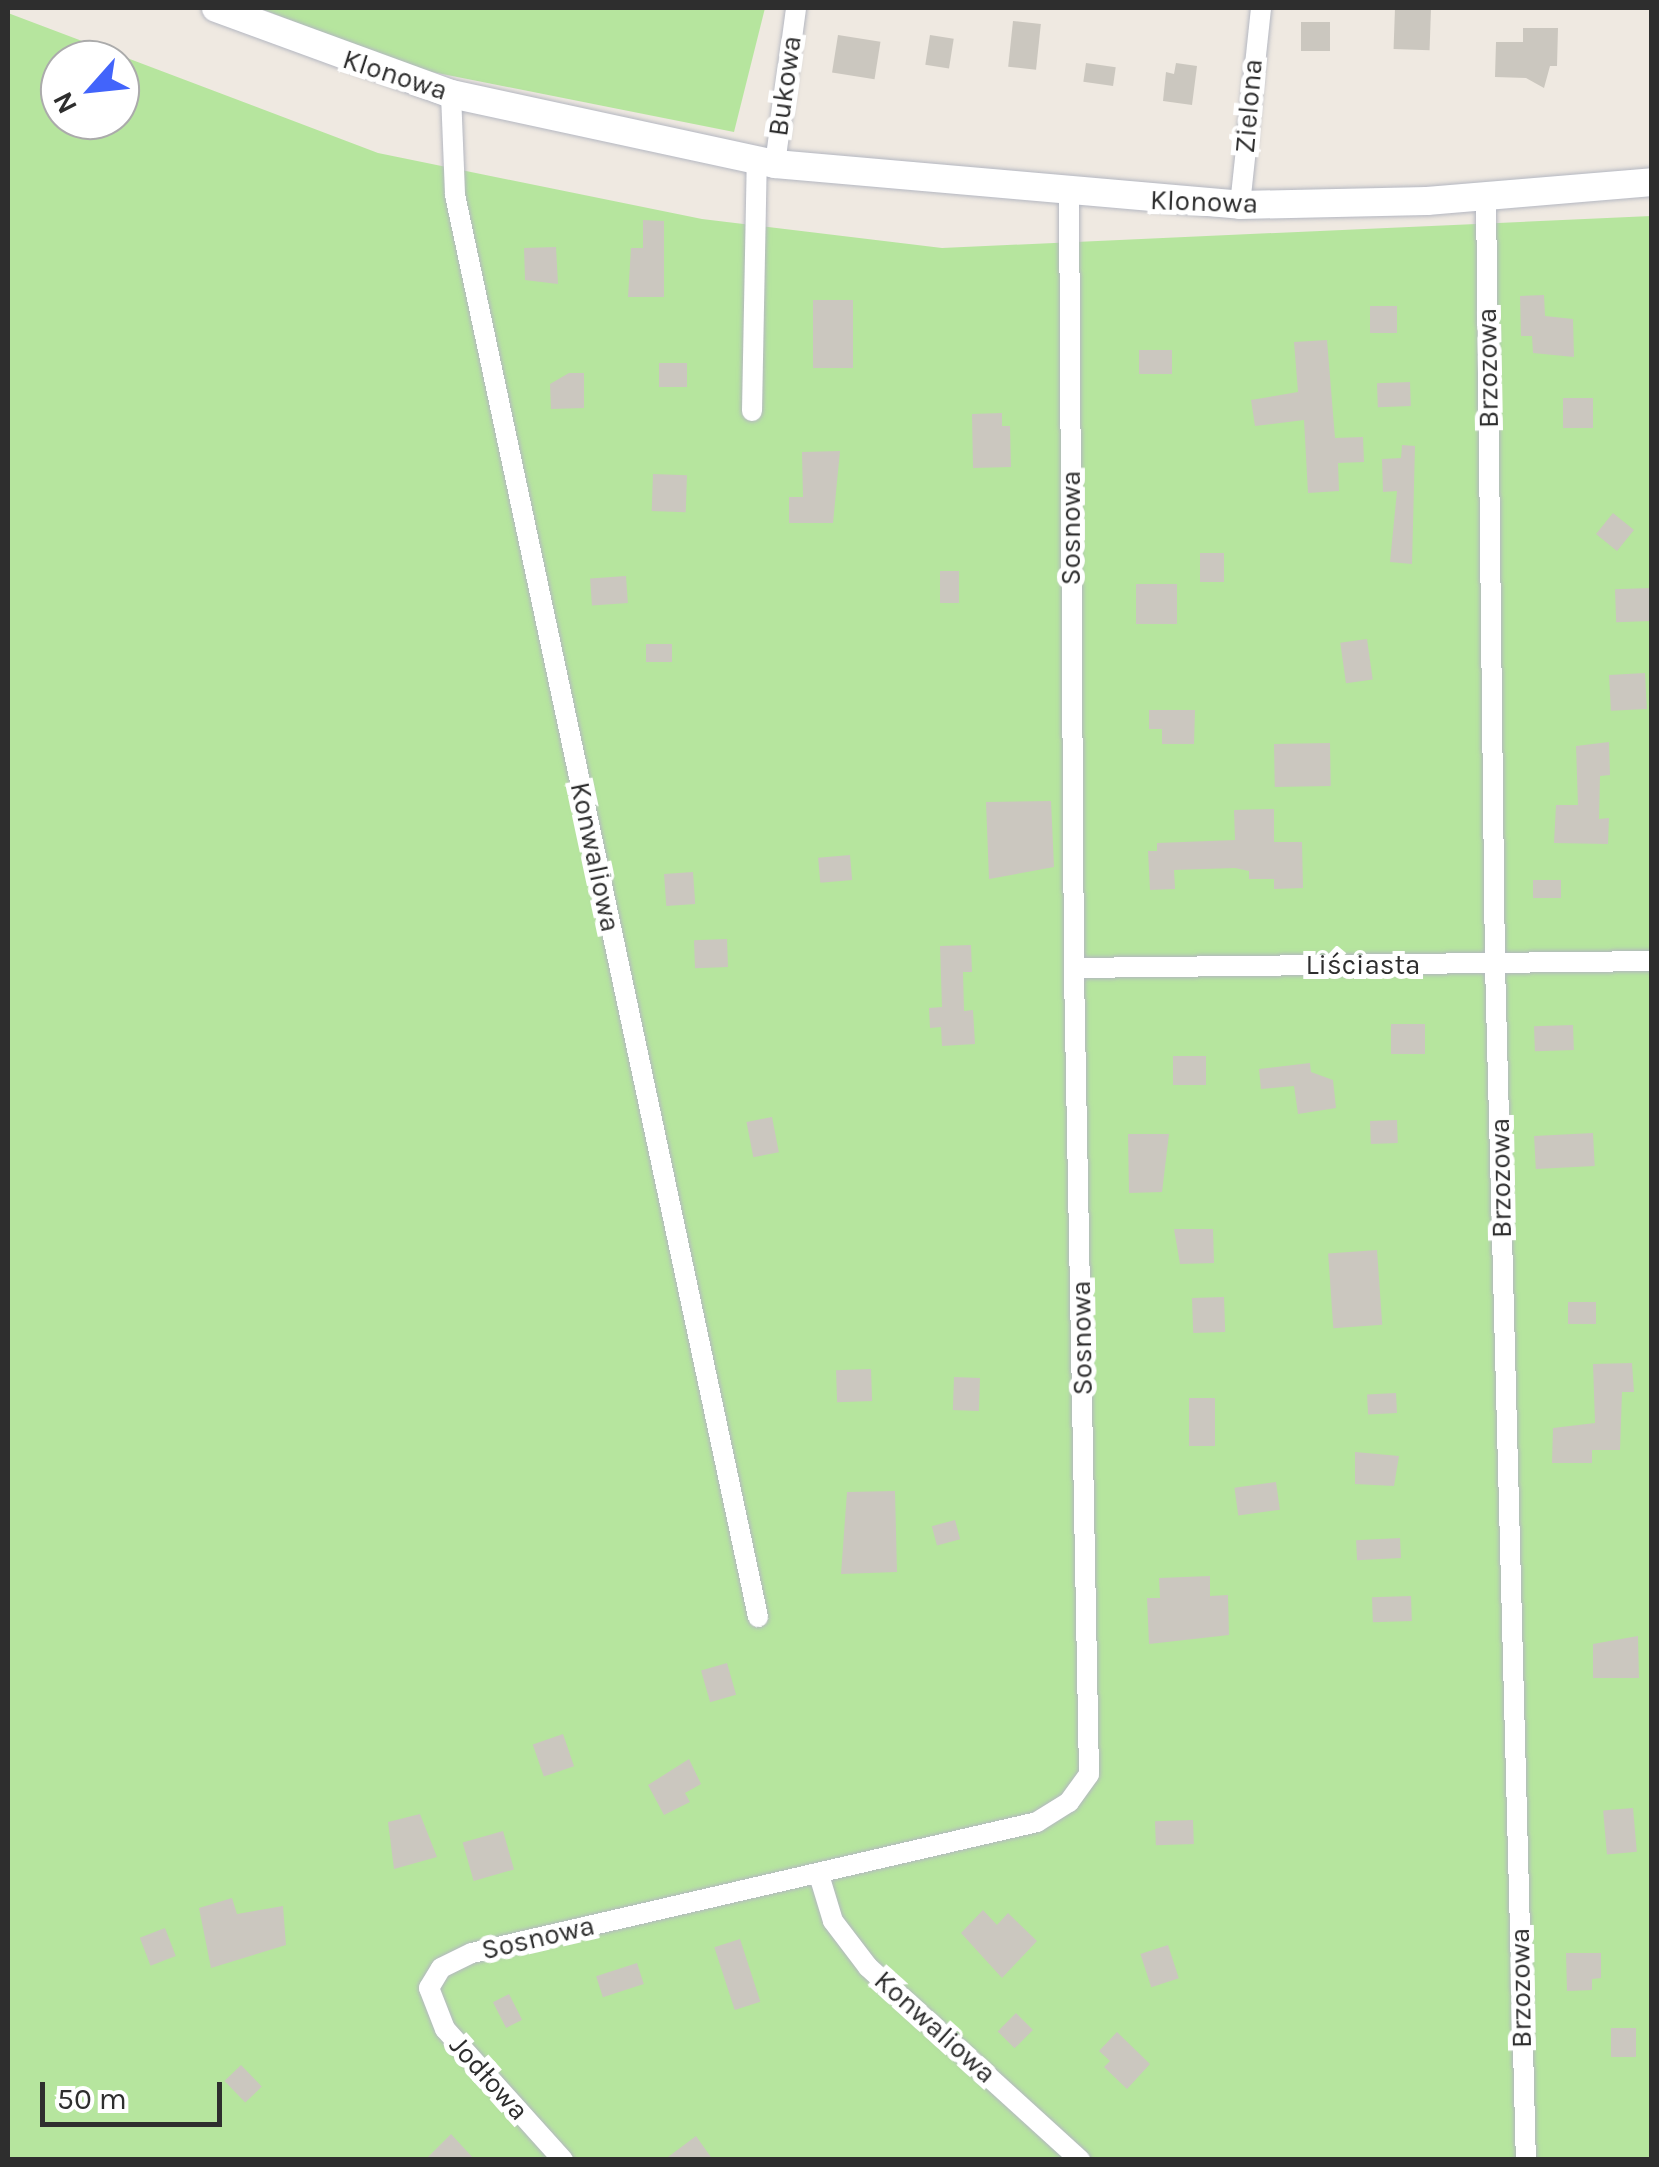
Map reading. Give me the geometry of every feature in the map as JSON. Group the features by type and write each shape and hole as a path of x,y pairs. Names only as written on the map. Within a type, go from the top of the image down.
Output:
{"street":[{"name":"Klonowa","path":"217,8 451,94 766,163 1069,193 1240,205 1486,196 1652,182"},
{"name":"Bukowa","path":"766,163 796,8"},
{"name":"Zielona","path":"1240,205 1261,8"},
{"name":"Konwaliowa","path":"451,94 455,195 758,1617"},
{"path":"752,411 766,163"},
{"name":"Sosnowa","path":"430,1988 441,1968 472,1952 1037,1822 1070,1802 1089,1774 1074,968 1069,193"},
{"name":"Brzozowa","path":"1486,196 1495,964 1526,2160"},
{"name":"Liściasta","path":"1074,968 1652,961"},
{"name":"Konwaliowa","path":"819,1875 833,1921 868,1967 1080,2160"},
{"name":"Jodłowa","path":"430,1988 445,2029 563,2160"}],"green space":[{"path":"259,8 765,8 734,132 417,69"},
{"path":"8,13 79,40 40,40 40,140 140,140 140,63 378,153 702,219 942,248 1651,216 1651,2159 8,2159"}],"building":[{"path":"1395,8 1431,9 1430,50 1394,49"},
{"path":"1013,21 1041,24 1036,70 1008,67"},
{"path":"1301,22 1330,22 1330,51 1301,51"},
{"path":"1523,28 1558,28 1557,66 1550,66 1544,88 1526,78 1495,77 1496,42 1523,42"},
{"path":"838,35 880,42 875,79 832,73"},
{"path":"930,35 954,39 949,68 925,65"},
{"path":"1086,63 1116,67 1113,86 1083,82"},
{"path":"1176,63 1197,66 1192,105 1163,101 1166,72 1174,74"},
{"path":"643,220 664,221 664,297 628,297 631,248 643,248"},
{"path":"556,247 558,284 525,280 524,248"},
{"path":"1544,295 1545,316 1573,319 1574,357 1533,353 1532,336 1521,336 1520,296"},
{"path":"813,300 853,300 853,368 813,368"},
{"path":"1370,306 1397,306 1397,333 1370,333"},
{"path":"1327,340 1335,438 1363,437 1364,462 1338,463 1339,491 1308,493 1304,420 1255,426 1251,400 1298,392 1294,342"},
{"path":"1139,350 1172,350 1172,374 1139,374"},
{"path":"659,363 687,363 687,387 659,387"},
{"path":"569,373 584,373 584,408 551,409 550,384"},
{"path":"1410,382 1411,406 1378,407 1377,383"},
{"path":"1563,398 1593,398 1593,428 1563,428"},
{"path":"1002,413 1002,426 1010,426 1011,467 973,468 972,414"},
{"path":"1402,445 1415,446 1412,564 1390,562 1397,491 1383,492 1382,459 1401,458"},
{"path":"840,451 833,523 789,523 789,497 803,497 802,452"},
{"path":"653,474 687,475 686,512 652,511"},
{"path":"1613,513 1634,530 1617,551 1596,534"},
{"path":"1200,553 1224,553 1224,582 1200,582"},
{"path":"940,571 959,571 959,603 940,603"},
{"path":"626,576 628,603 592,605 590,579"},
{"path":"1136,584 1177,584 1177,624 1136,624"},
{"path":"1650,588 1651,621 1616,622 1615,589"},
{"path":"1367,639 1373,680 1346,683 1340,643"},
{"path":"646,644 672,644 672,662 646,662"},
{"path":"1645,673 1647,709 1611,711 1609,675"},
{"path":"1149,710 1195,710 1194,744 1162,744 1162,729 1149,729"},
{"path":"1609,742 1610,775 1600,776 1599,819 1609,818 1608,844 1554,843 1556,805 1578,805 1576,746"},
{"path":"1330,743 1331,786 1275,787 1274,744"},
{"path":"1051,801 1054,867 989,879 986,802"},
{"path":"1274,809 1274,842 1302,842 1303,888 1274,889 1274,879 1249,879 1249,871 1235,868 1174,870 1175,889 1150,890 1148,851 1157,851 1157,843 1235,840 1234,810"},
{"path":"850,855 852,880 820,883 818,858"},
{"path":"693,872 695,904 666,906 664,874"},
{"path":"1533,880 1561,880 1561,898 1533,898"},
{"path":"727,939 728,967 695,968 694,940"},
{"path":"971,945 972,972 963,972 964,1011 973,1010 975,1044 942,1046 941,1027 930,1028 929,1008 942,1007 940,946"},
{"path":"1391,1024 1425,1024 1425,1054 1391,1054"},
{"path":"1573,1025 1574,1050 1535,1051 1534,1026"},
{"path":"1173,1056 1206,1056 1206,1085 1173,1085"},
{"path":"1310,1063 1311,1072 1333,1080 1336,1108 1298,1114 1294,1086 1261,1089 1259,1069"},
{"path":"772,1117 779,1152 753,1157 746,1122"},
{"path":"1397,1120 1398,1143 1371,1144 1370,1121"},
{"path":"1593,1133 1595,1166 1536,1169 1534,1136"},
{"path":"1128,1134 1169,1134 1162,1192 1129,1193"},
{"path":"1174,1229 1213,1229 1214,1263 1180,1264"},
{"path":"1377,1250 1382,1325 1333,1328 1328,1253"},
{"path":"1224,1297 1225,1332 1193,1333 1192,1298"},
{"path":"1568,1302 1596,1302 1596,1324 1568,1324"},
{"path":"1632,1363 1634,1392 1622,1392 1620,1450 1592,1450 1592,1463 1552,1463 1553,1428 1595,1423 1593,1364"},
{"path":"871,1369 872,1401 837,1402 836,1370"},
{"path":"954,1377 980,1378 979,1411 953,1410"},
{"path":"1396,1393 1397,1413 1368,1414 1367,1395"},
{"path":"1189,1398 1215,1398 1215,1446 1189,1446"},
{"path":"1355,1452 1399,1456 1394,1486 1355,1484"},
{"path":"1276,1482 1280,1510 1238,1516 1234,1488"},
{"path":"895,1491 897,1572 841,1574 847,1492"},
{"path":"955,1520 960,1539 937,1546 932,1526"},
{"path":"1400,1538 1401,1558 1357,1560 1356,1540"},
{"path":"1210,1576 1210,1596 1228,1595 1229,1635 1149,1644 1147,1598 1160,1598 1159,1578"},
{"path":"1411,1596 1412,1621 1373,1622 1372,1597"},
{"path":"1638,1636 1639,1678 1593,1678 1593,1644"},
{"path":"727,1663 736,1695 710,1702 701,1670"},
{"path":"563,1734 574,1766 544,1777 533,1744"},
{"path":"689,1759 701,1784 685,1793 690,1802 664,1815 648,1785"},
{"path":"1633,1808 1637,1852 1607,1854 1603,1811"},
{"path":"420,1814 437,1857 394,1869 388,1822"},
{"path":"1193,1820 1194,1844 1156,1845 1155,1821"},
{"path":"503,1831 514,1869 474,1881 463,1843"},
{"path":"232,1898 237,1914 283,1906 286,1945 211,1968 199,1908"},
{"path":"983,1910 997,1925 1008,1913 1037,1941 1002,1978 961,1933"},
{"path":"165,1928 176,1956 151,1966 140,1938"},
{"path":"740,1939 760,2002 735,2010 714,1947"},
{"path":"1168,1945 1179,1978 1151,1987 1140,1954"},
{"path":"1566,1953 1601,1953 1601,1978 1592,1979 1592,1990 1567,1991"},
{"path":"637,1963 644,1984 603,1997 596,1976"},
{"path":"509,1994 522,2020 506,2028 493,2002"},
{"path":"1016,2013 1033,2030 1015,2048 998,2031"},
{"path":"1611,2028 1636,2028 1636,2057 1611,2057"},
{"path":"1117,2032 1150,2064 1127,2089 1104,2067 1110,2061 1099,2051"},
{"path":"241,2065 262,2087 245,2103 224,2081"},
{"path":"451,2134 475,2160 425,2160"},
{"path":"696,2136 713,2160 664,2160"}]}
